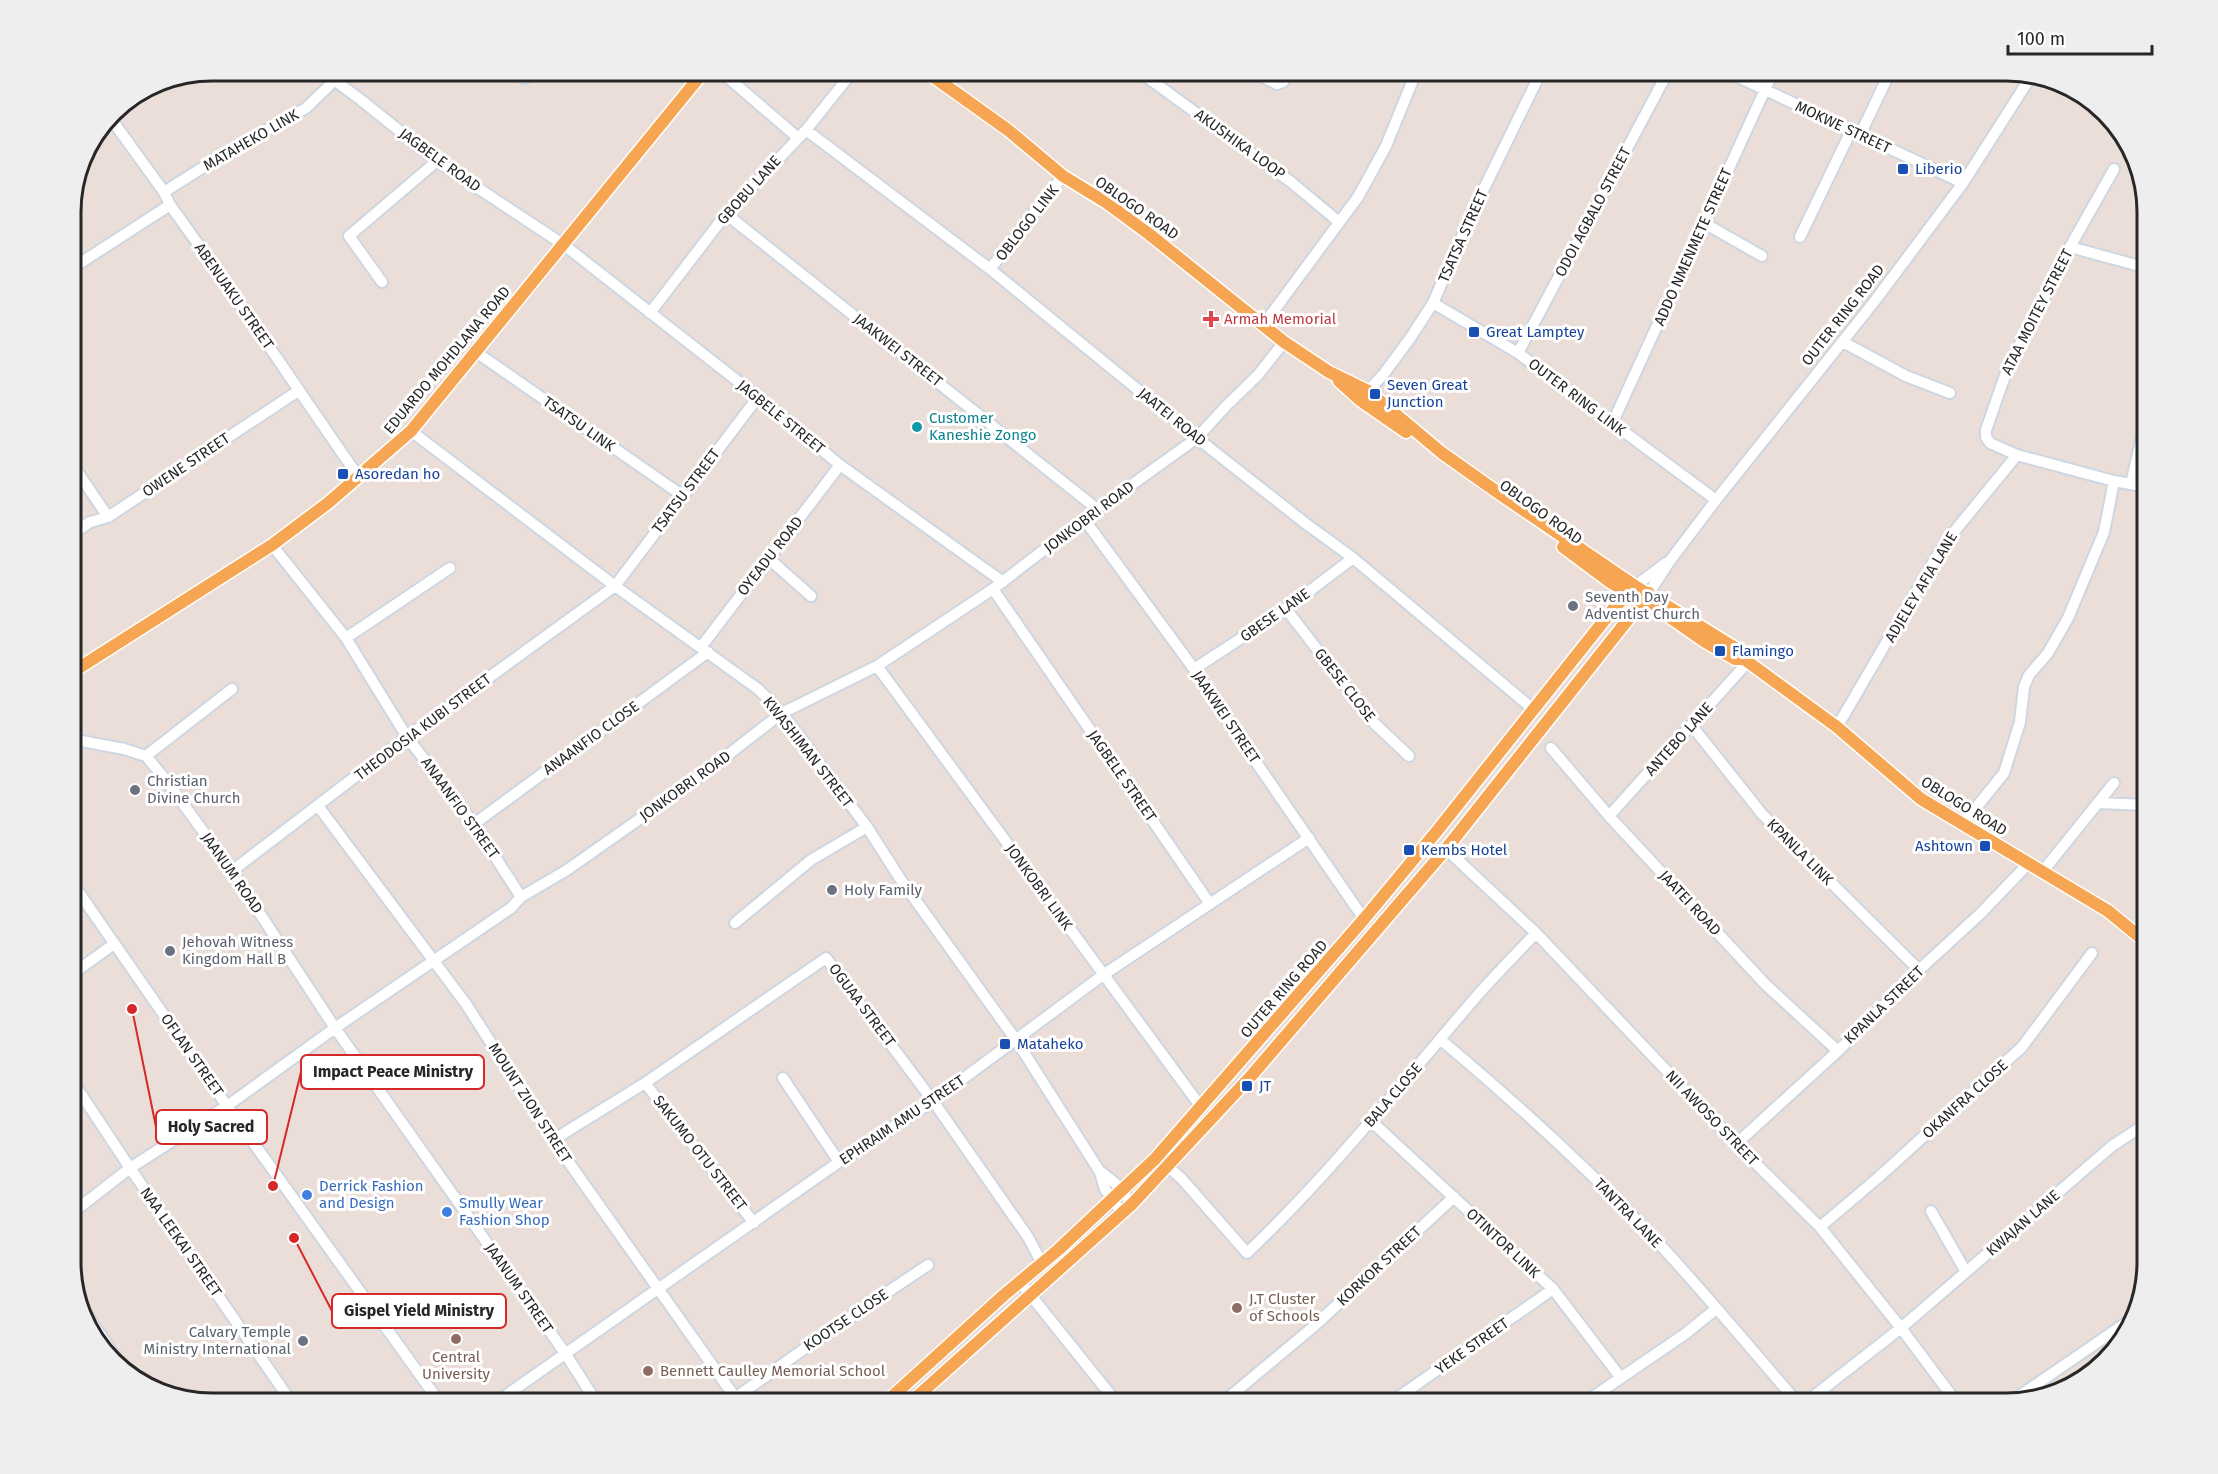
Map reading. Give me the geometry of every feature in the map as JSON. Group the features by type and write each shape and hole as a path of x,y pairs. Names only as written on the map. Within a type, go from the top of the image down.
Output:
{"main road":[{"name":"EDUARDO MOHDLANA ROAD","path":"81,667 272,545 328,503 411,431 696,81"},
{"name":"OBLOGO ROAD","path":"939,81 1008,130 1063,176 1107,202 1200,272 1284,342 1565,539 1631,589 1740,651 1746,660 1837,727 1921,799 2108,911 2137,934"},
{"name":"OUTER RING ROAD","path":"897,1393 1045,1262 1155,1160 1364,918 1631,589"},
{"name":"OUTER RING ROAD","path":"921,1393 1122,1214 1168,1167 1271,1053 1446,849 1646,598"}],"street":[{"name":"JAGBELE ROAD","path":"334,81 437,161 564,245"},
{"name":"MATAHEKO LINK","path":"164,192 221,156 306,108 334,81"},
{"path":"731,81 796,137"},
{"name":"GBOBU LANE","path":"650,313 726,214 796,137 806,130 845,81"},
{"name":"AKUSHIKA LOOP","path":"1152,81 1291,182 1339,222"},
{"path":"1270,81 1276,84 1284,81"},
{"path":"1264,324 1369,177 1386,146 1413,81"},
{"name":"TSATSA STREET","path":"1364,396 1411,337 1433,303 1473,211 1537,81"},
{"name":"ODOI AGBALO STREET","path":"1518,353 1662,81"},
{"name":"MOKWE STREET","path":"1746,81 1963,183"},
{"name":"ADDO NMENMETE STREET","path":"1612,424 1768,81"},
{"path":"1800,237 1885,81"},
{"name":"OUTER RING ROAD","path":"1646,598 1669,562 1716,500 1843,342 1963,183 2027,83"},
{"name":"ABENUAKU STREET","path":"115,124 164,192 170,205 237,298 358,476"},
{"name":"JAATEI ROAD","path":"806,130 990,269 1197,438 1353,558 1533,710"},
{"path":"382,282 350,236 437,161"},
{"name":"ATAA MOITEY STREET","path":"2114,169 2070,247 2008,367 1986,430 1986,437 1990,443 2017,455 2115,482 2137,485"},
{"name":"OBLOGO LINK","path":"990,269 1063,176"},
{"path":"81,263 170,205"},
{"name":"JAAKWEI STREET","path":"726,214 1097,509"},
{"path":"1704,223 1762,256"},
{"name":"JAGBELE STREET","path":"564,245 758,397 840,465 1003,582"},
{"path":"2070,247 2137,265"},
{"name":"OUTER RING LINK","path":"1433,303 1518,353 1716,500"},
{"name":"JONKOBRI ROAD","path":"81,1206 130,1168 227,1106 335,1028 511,908 521,897 576,864 702,775 782,713 877,666 1003,582 1097,509 1197,438 1258,375 1284,342"},
{"path":"1843,342 1906,376 1950,393"},
{"name":"TSATSU LINK","path":"476,352 683,496"},
{"name":"OWENE STREET","path":"81,528 90,522 108,517 298,390"},
{"name":"TSATSU STREET","path":"615,586 758,397"},
{"name":"KWASHIMAN STREET","path":"411,431 615,586 758,689 782,713 867,827 901,880 1016,1040 1100,1172 1105,1190 1122,1214"},
{"name":"ADJELEY AFIA LANE","path":"1837,727 1940,552 2017,455"},
{"path":"2131,484 2137,460"},
{"name":"OYEADU ROAD","path":"705,650 767,557 795,525 840,465"},
{"path":"81,477 108,517"},
{"path":"1962,825 2004,773 2020,722 2024,687 2029,675 2048,653 2068,618 2104,532 2115,482"},
{"name":"JAAKWEI STREET","path":"1084,519 1194,669 1364,918"},
{"name":"ANAANFIO STREET","path":"272,545 346,638 407,737 474,824 521,897"},
{"path":"767,557 812,596"},
{"name":"GBESE LANE","path":"1194,669 1286,609 1353,558"},
{"name":"OUTER RING ROAD","path":"1631,589 1669,562"},
{"path":"346,638 450,568"},
{"name":"THEODOSIA KUBI STREET","path":"232,871 407,737 615,586"},
{"name":"JAGBELE STREET","path":"993,589 1210,904"},
{"name":"GBESE CLOSE","path":"1286,609 1374,723 1409,756"},
{"name":"ANAANFIO CLOSE","path":"474,824 705,650"},
{"name":"ANTEBO LANE","path":"1609,816 1692,726 1746,660"},
{"name":"JONKOBRI LINK","path":"877,666 1201,1107"},
{"path":"81,741 124,749 146,756 232,688"},
{"name":"KPANLA LINK","path":"1692,726 1762,814 1919,970"},
{"name":"JAATEI ROAD","path":"1551,748 1609,816 1766,985 1838,1051"},
{"name":"JAANUM ROAD","path":"146,756 232,871 335,1028"},
{"path":"2043,871 2114,783"},
{"path":"2098,802 2137,804"},
{"name":"MOUNT ZION STREET","path":"318,806 466,1004 553,1140 731,1393"},
{"path":"735,923 811,860 867,827"},
{"name":"EPHRAIM AMU STREET","path":"510,1393 839,1162 933,1101 1103,975 1309,838"},
{"name":"NII AWOSO STREET","path":"1446,849 1536,933 1736,1144 1820,1227 1901,1328 1949,1393"},
{"name":"KPANLA STREET","path":"1736,1144 1838,1051 1919,970 1980,914 2029,863"},
{"name":"OFLAN STREET","path":"81,896 227,1106 432,1393"},
{"name":"BALA CLOSE","path":"1168,1167 1182,1178 1247,1252 1276,1224 1371,1121 1477,995 1536,933"},
{"path":"81,968 114,944"},
{"name":"OKANFRA CLOSE","path":"1820,1227 1880,1176 2022,1047 2092,954"},
{"name":"OGUAA STREET","path":"553,1140 645,1083 826,958 933,1101 1028,1237 1038,1256 1045,1262"},
{"name":"JAANUM STREET","path":"335,1028 565,1353 590,1393"},
{"name":"TANTRA LANE","path":"1441,1040 1502,1091 1652,1236 1789,1393"},
{"path":"783,1078 839,1162"},
{"name":"SAKUMO OTU STREET","path":"645,1083 754,1223"},
{"name":"NAA LEEKAI STREET","path":"81,1094 284,1393"},
{"name":"OTINTOR LINK","path":"1371,1121 1553,1289 1621,1378"},
{"name":"KWAJAN LANE","path":"1819,1393 1901,1328 2112,1146 2137,1130"},
{"name":"KWASHIMAN STREET","path":"1100,1172 1115,1183 1132,1204"},
{"name":"KORKOR STREET","path":"1237,1392 1322,1319 1454,1197"},
{"path":"1931,1211 1966,1272"},
{"name":"KOOTSE CLOSE","path":"748,1393 928,1264"},
{"path":"1020,1282 1109,1393"},
{"name":"YEKE STREET","path":"1406,1393 1553,1289"},
{"path":"1600,1393 1685,1334 1716,1309"},
{"path":"2026,1392 2119,1328"}],"place":[{"name":"Liberio","path":"1903,169"},
{"name":"Armah Memorial","path":"1211,319"},
{"name":"Great Lamptey","path":"1474,332"},
{"name":"Seven Great Junction","path":"1375,394"},
{"name":"Customer Kaneshie Zongo","path":"917,427"},
{"name":"Asoredan ho","path":"343,474"},
{"name":"Seventh Day Adventist Church","path":"1573,606"},
{"name":"Flamingo","path":"1720,651"},
{"name":"Christian Divine Church","path":"135,790"},
{"name":"Ashtown","path":"1985,846"},
{"name":"Kembs Hotel","path":"1409,850"},
{"name":"Holy Family","path":"832,890"},
{"name":"Jehovah Witness Kingdom Hall B","path":"170,951"},
{"name":"Holy Sacred","path":"132,1009"},
{"name":"Mataheko","path":"1005,1044"},
{"name":"JT","path":"1247,1086"},
{"name":"Impact Peace Ministry","path":"273,1186"},
{"name":"Derrick Fashion and Design","path":"307,1195"},
{"name":"Smully Wear Fashion Shop","path":"447,1212"},
{"name":"Gispel Yield Ministry","path":"294,1238"},
{"name":"J.T Cluster of Schools","path":"1237,1308"},
{"name":"Central University","path":"456,1339"},
{"name":"Calvary Temple Ministry International","path":"303,1341"},
{"name":"Bennett Caulley Memorial School","path":"648,1371"}]}
